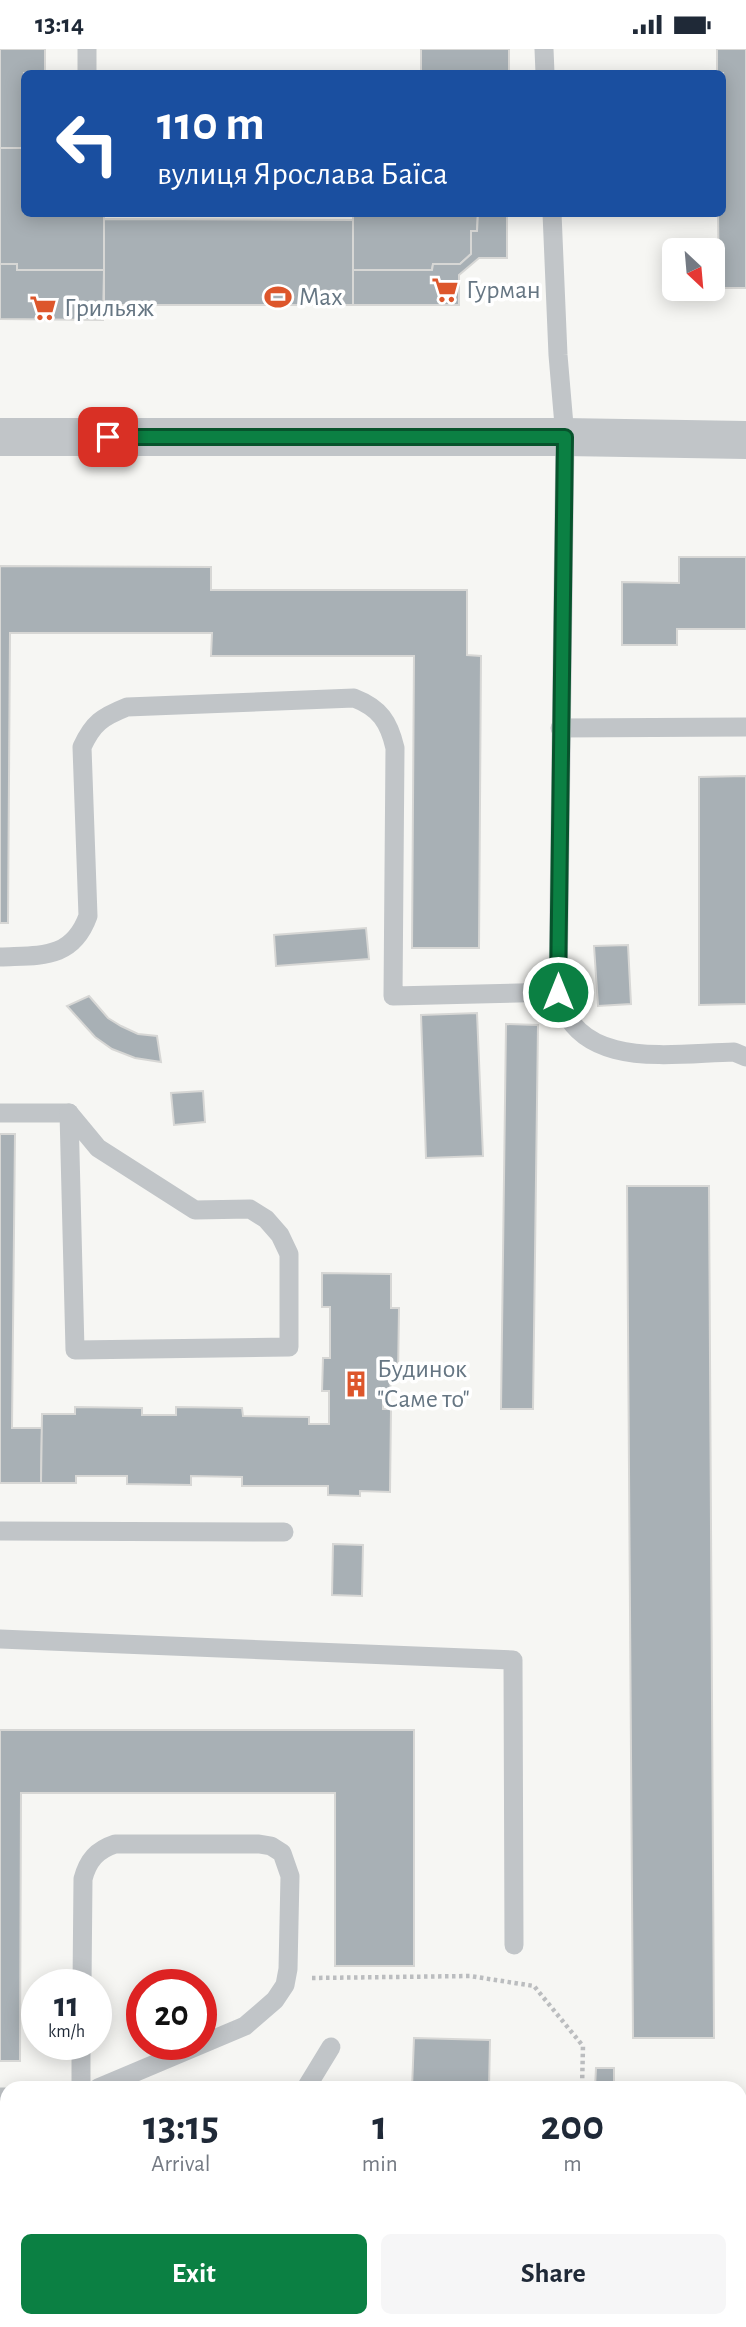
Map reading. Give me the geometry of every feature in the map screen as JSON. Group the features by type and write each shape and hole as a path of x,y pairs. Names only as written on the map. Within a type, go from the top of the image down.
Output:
{"street":[{"path":"0,437 565,437 746,440"}],"lane":[{"path":"87,49 87,70"},
{"path":"544,49 545,70"},
{"path":"552,217 558,355 565,437 558,992 565,1014 577,1029 611,1050 634,1053 742,1054"},
{"path":"0,957 53,953 69,946 83,932 88,916 82,747 90,729 106,715 127,707 354,698 382,714 391,729 395,748 393,996 558,992"},
{"path":"560,728 746,727"},
{"path":"0,1112 69,1113 98,1148 195,1210 250,1209 266,1219 280,1235 289,1254 289,1347 75,1350 69,1113"},
{"path":"0,1531 284,1532"},
{"path":"0,1639 513,1660 514,1945"},
{"path":"82,1969 83,1879 93,1856 103,1848 115,1844 259,1844 271,1846 282,1853 290,1876 286,1978 285,1985 275,2000 245,2026 115,2081"},
{"path":"310,2081 331,2047"},
{"path":"81,2060 81,2081"}],"path":[{"path":"286,1978 470,1976 534,1986 583,2046 582,2081"}],"building":[{"path":"0,49 45,49 45,70 21,70 21,148 0,148"},
{"path":"421,49 509,49 509,70 421,70"},
{"path":"717,49 746,49 746,288 725,288 725,238 718,238 718,217 726,217 726,70 717,70"},
{"path":"0,148 21,148 21,217 104,217 104,270 17,270 17,264 0,264"},
{"path":"353,217 478,217 477,231 471,231 471,254 460,264 433,264 432,270 353,270"},
{"path":"478,217 507,217 507,258 479,258 459,275 459,305 353,305 353,270 432,270 433,264 460,264 471,254 471,231 477,231"},
{"path":"104,219 353,220 353,305 104,305"},
{"path":"0,264 17,264 17,270 104,270 103,320 0,319"},
{"path":"679,557 746,557 746,629 677,629 677,645 622,645 622,582 679,583"},
{"path":"0,566 211,567 211,590 467,590 467,655 481,656 479,948 412,948 414,656 211,656 212,633 10,633 8,923 0,923"},
{"path":"746,776 746,1004 699,1005 699,777"},
{"path":"366,928 369,959 276,966 274,935"},
{"path":"628,945 631,1004 598,1006 594,946"},
{"path":"89,996 108,1018 121,1026 138,1034 157,1036 161,1062 135,1058 112,1049 95,1037 67,1006"},
{"path":"477,1013 483,1156 426,1158 421,1015"},
{"path":"506,1024 538,1025 533,1409 501,1409"},
{"path":"203,1091 205,1122 174,1125 171,1093"},
{"path":"0,1134 15,1134 12,1428 42,1428 41,1483 0,1483"},
{"path":"627,1186 709,1186 714,2038 633,2038"},
{"name":"Будинок \"Саме то\"","path":"322,1273 391,1274 391,1308 399,1308 398,1376 391,1376 390,1394 383,1394 383,1409 391,1409 390,1492 360,1491 360,1496 328,1495 328,1486 242,1486 242,1477 191,1476 191,1485 127,1484 127,1476 76,1476 76,1483 41,1483 42,1414 75,1414 75,1407 142,1408 142,1415 176,1415 176,1407 242,1408 243,1416 309,1417 309,1424 329,1424 329,1391 322,1391 323,1358 330,1358 330,1307 322,1307"},
{"path":"333,1544 363,1545 362,1596 332,1595"},
{"path":"0,1730 414,1730 414,1966 335,1966 335,1793 21,1793 20,2061 0,2061"},
{"path":"414,2038 490,2040 489,2081 412,2081"},
{"path":"596,2068 614,2068 614,2081 595,2081"}],"place":[{"name":"Гурман","path":"445,290"},
{"name":"Max","path":"278,297"},
{"name":"Грильяж","path":"43,308"},
{"name":"Будинок \"Саме то\"","path":"356,1384"}],"route":[{"path":"108,437 565,437 558,992"}]}
